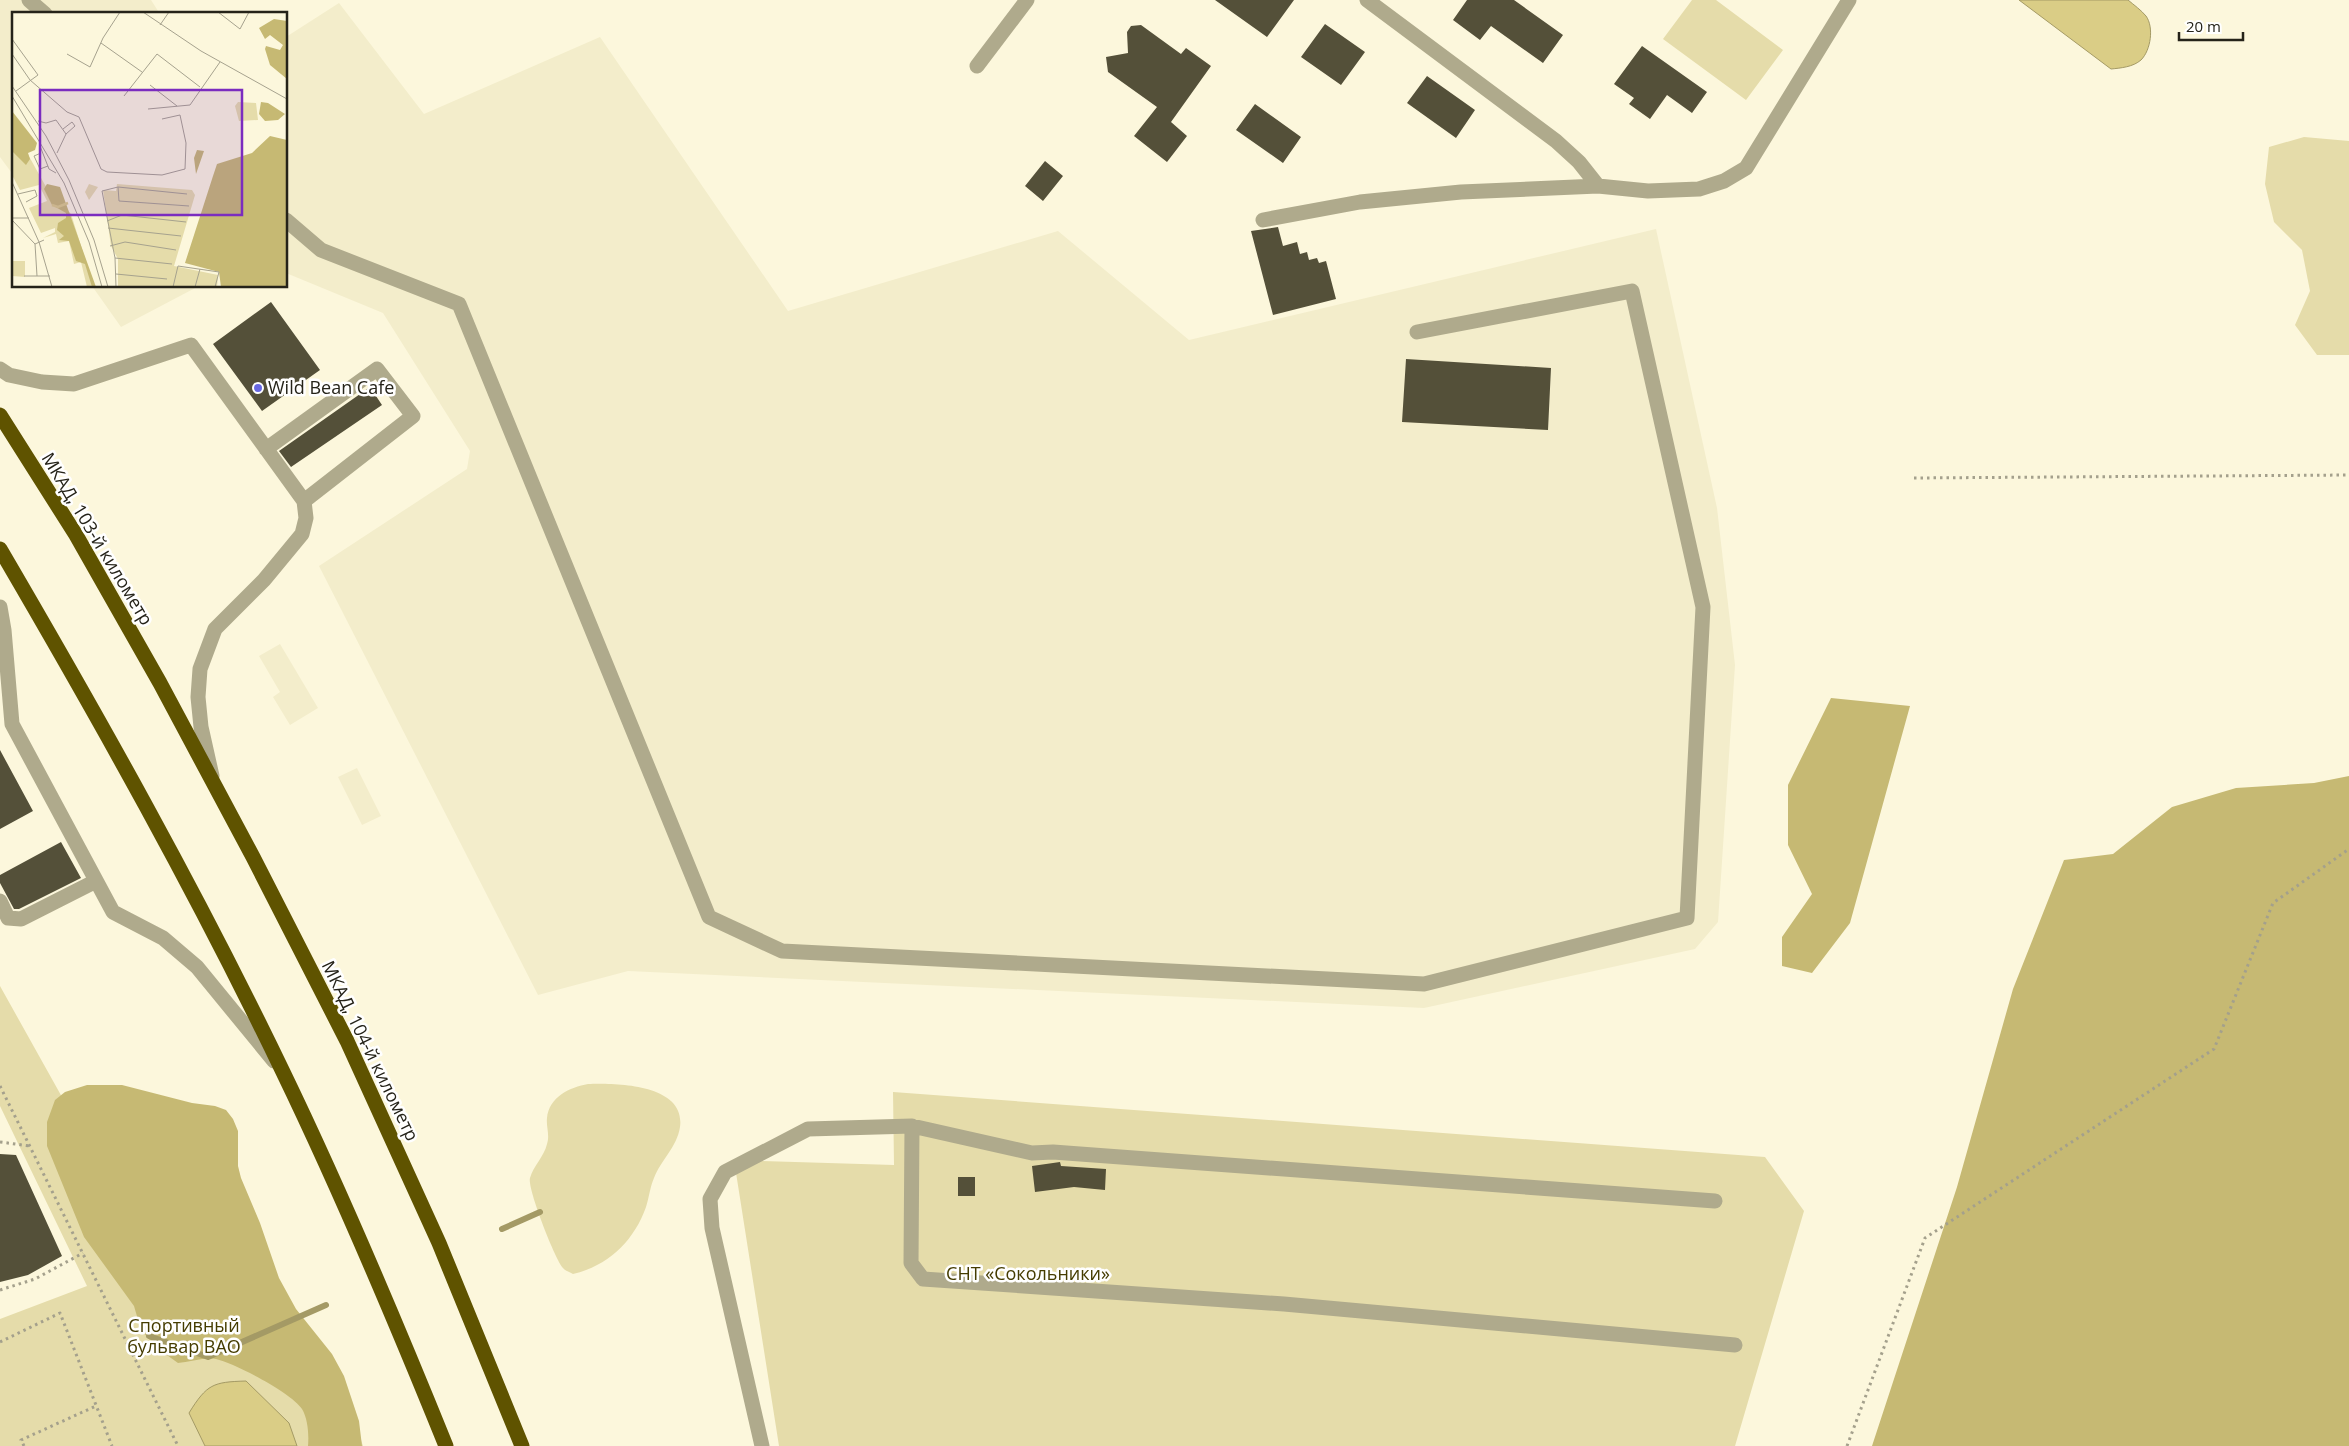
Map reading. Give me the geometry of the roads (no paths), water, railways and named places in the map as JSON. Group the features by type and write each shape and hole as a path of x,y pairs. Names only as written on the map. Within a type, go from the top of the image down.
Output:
{"highway":[{"name":"МКАД, 103-й километр","path":"0,416 76,535 160,683"},
{"path":"0,549 98,717 191,889 283,1071 374,1271 446,1446"},
{"name":"МКАД, 104-й километр","path":"160,683 347,1041 439,1243 522,1446"}],"street":[{"path":"29,0 43,12"},
{"path":"976,66 1027,0"},
{"path":"1367,0 1556,141 1579,162 1598,186"},
{"path":"1263,220 1360,202 1461,192 1598,186 1648,191 1698,189 1724,181 1746,168 1849,0"},
{"path":"288,222 321,250 458,304 709,917 782,951 1424,984 1687,918 1703,607 1632,291 1417,332"},
{"path":"0,370 9,375 42,382 74,384 191,346 304,501 306,518 302,534 264,580 215,629 200,669 198,696 201,728 213,782"},
{"path":"266,449 377,369 414,416 304,501"},
{"path":"0,607 4,630 6,727 113,912 163,938 197,967 283,1071"},
{"path":"0,901 8,918 21,919 96,882"},
{"path":"912,1126 911,1263 923,1280 1284,1304 1735,1345"},
{"path":"762,1446 712,1228 710,1199 725,1172 808,1129 912,1126 1032,1153 1053,1152 1715,1201"}],"waterway":[{"path":"502,1229 540,1212"},
{"path":"149,1336 208,1357 326,1305"}],"place":[{"name":"Wild Bean Cafe","path":"258,388"}],"park label":[{"name":"СНТ «Сокольники»","path":"1028,1274"},
{"name":"Спортивный бульвар ВАО","path":"184,1336"}]}
